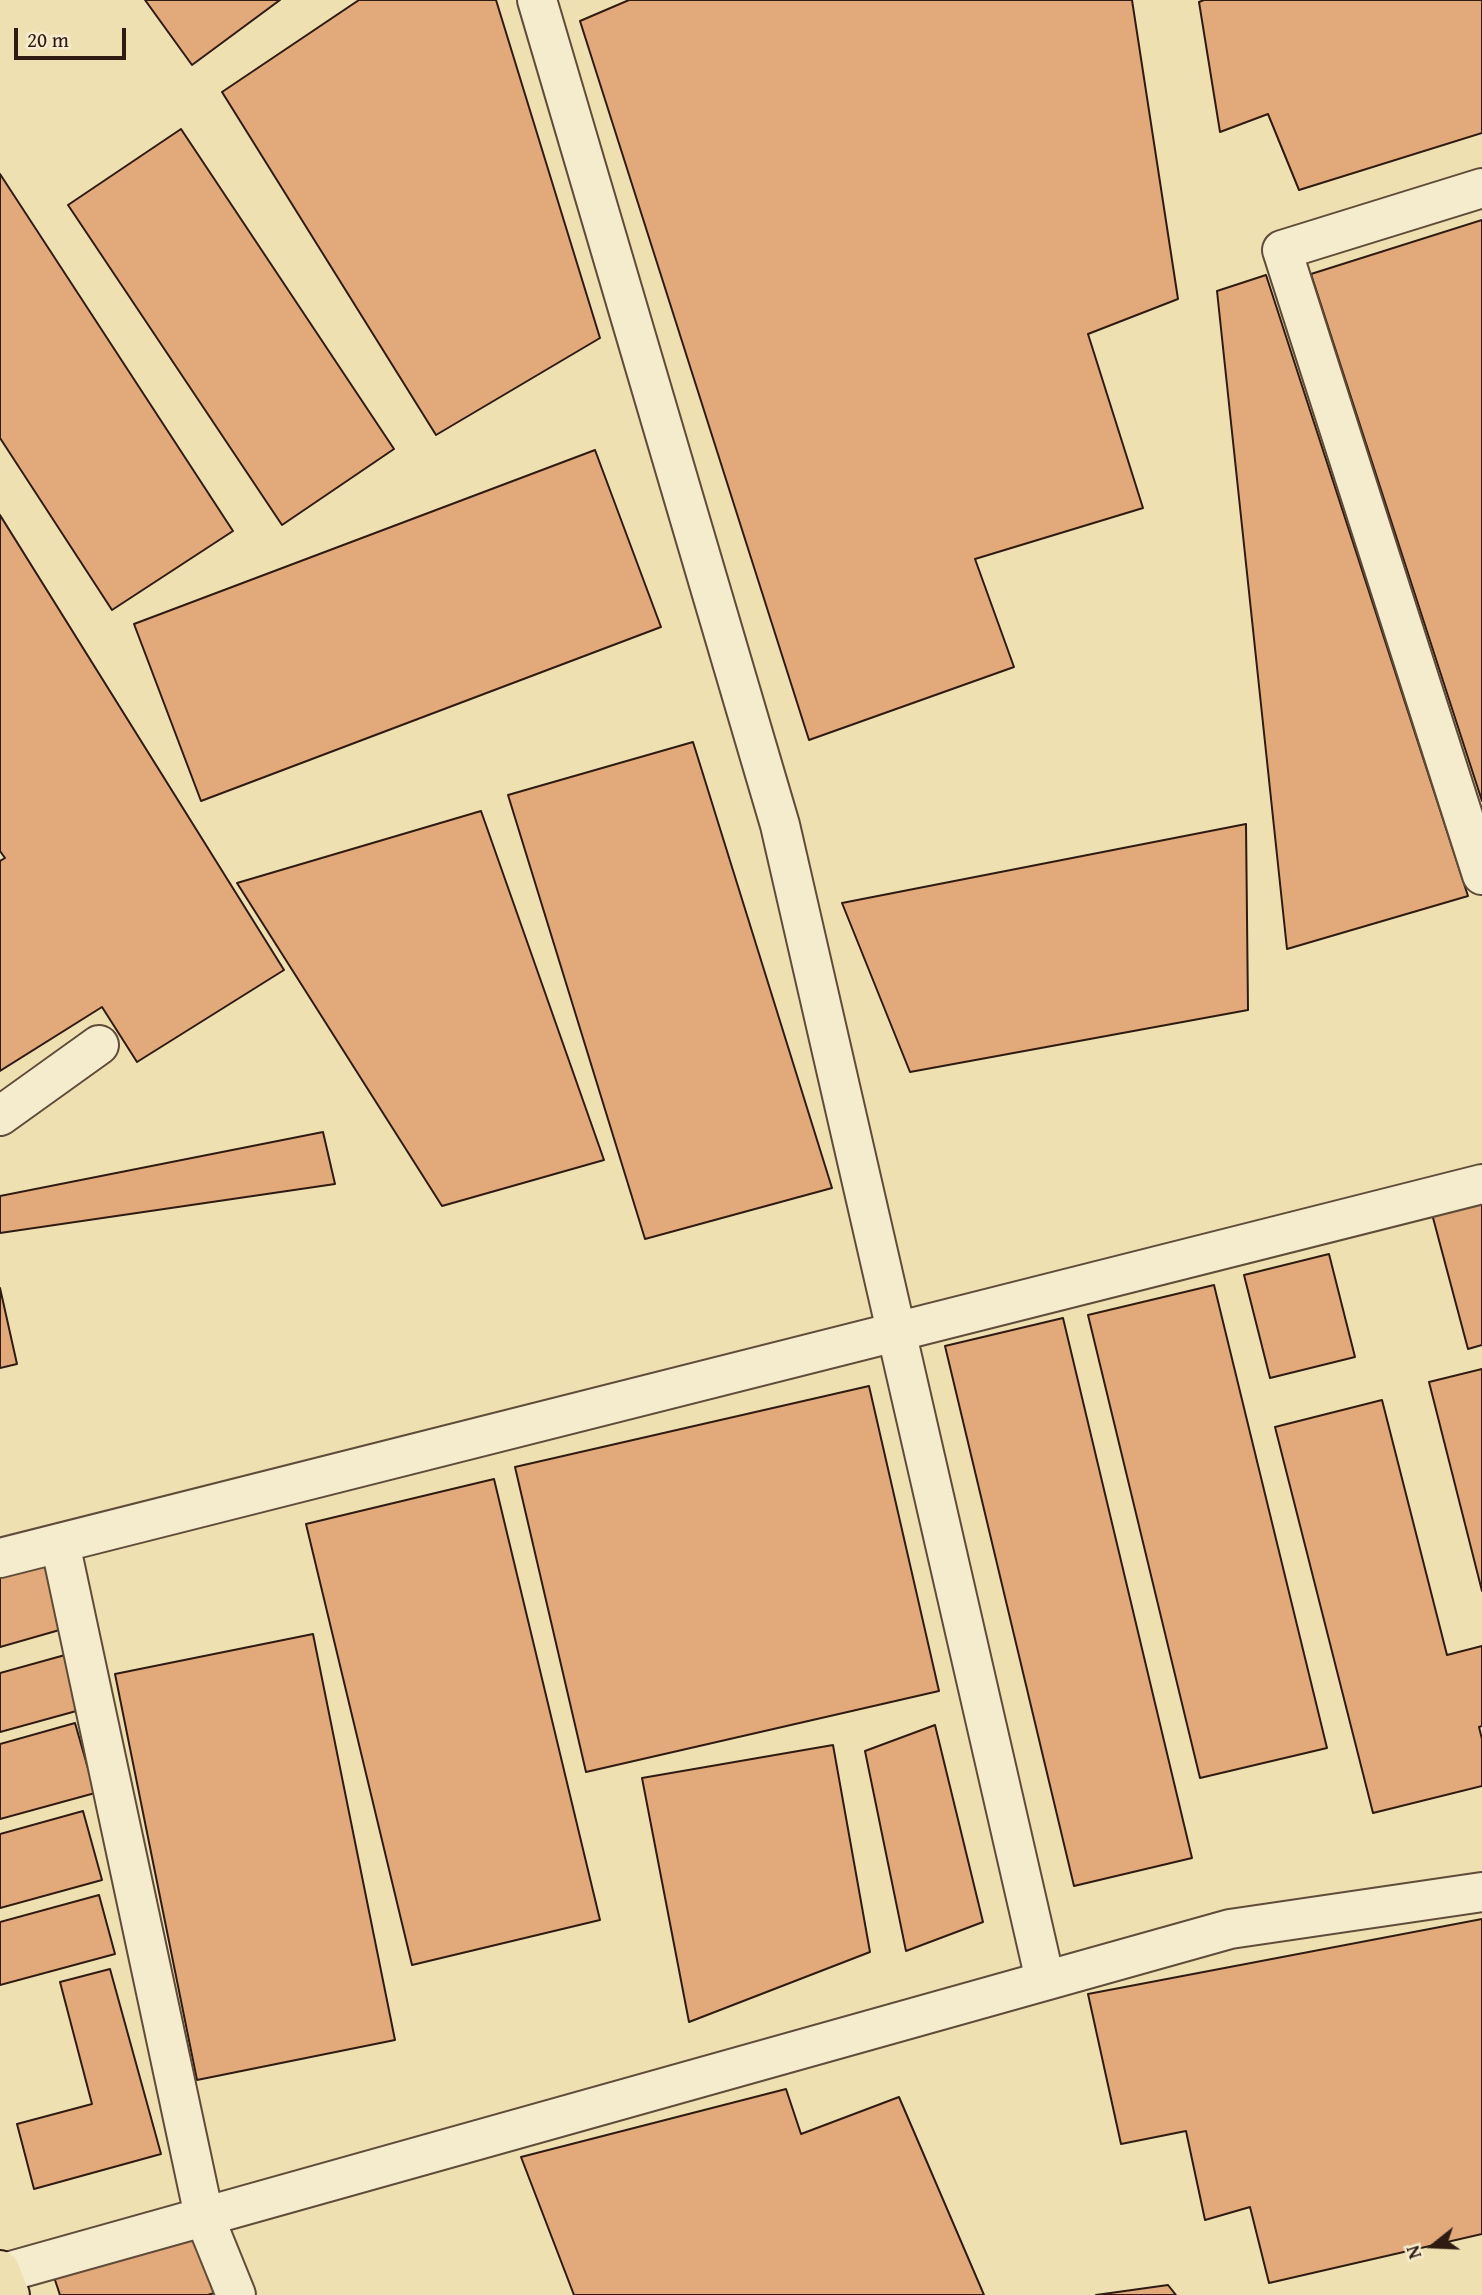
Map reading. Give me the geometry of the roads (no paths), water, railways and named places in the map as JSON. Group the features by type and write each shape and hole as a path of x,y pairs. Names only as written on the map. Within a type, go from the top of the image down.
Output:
{"main road":[{"path":"0,2272 10,2295"}],"street":[{"path":"537,0 780,825 1045,1980"},
{"path":"1482,188 1282,250 1482,875"},
{"path":"0,1116 99,1045"},
{"path":"0,1558 1482,1184"},
{"path":"60,1543 204,2216 236,2295"},
{"path":"0,2272 1230,1928 1482,1892"}]}
